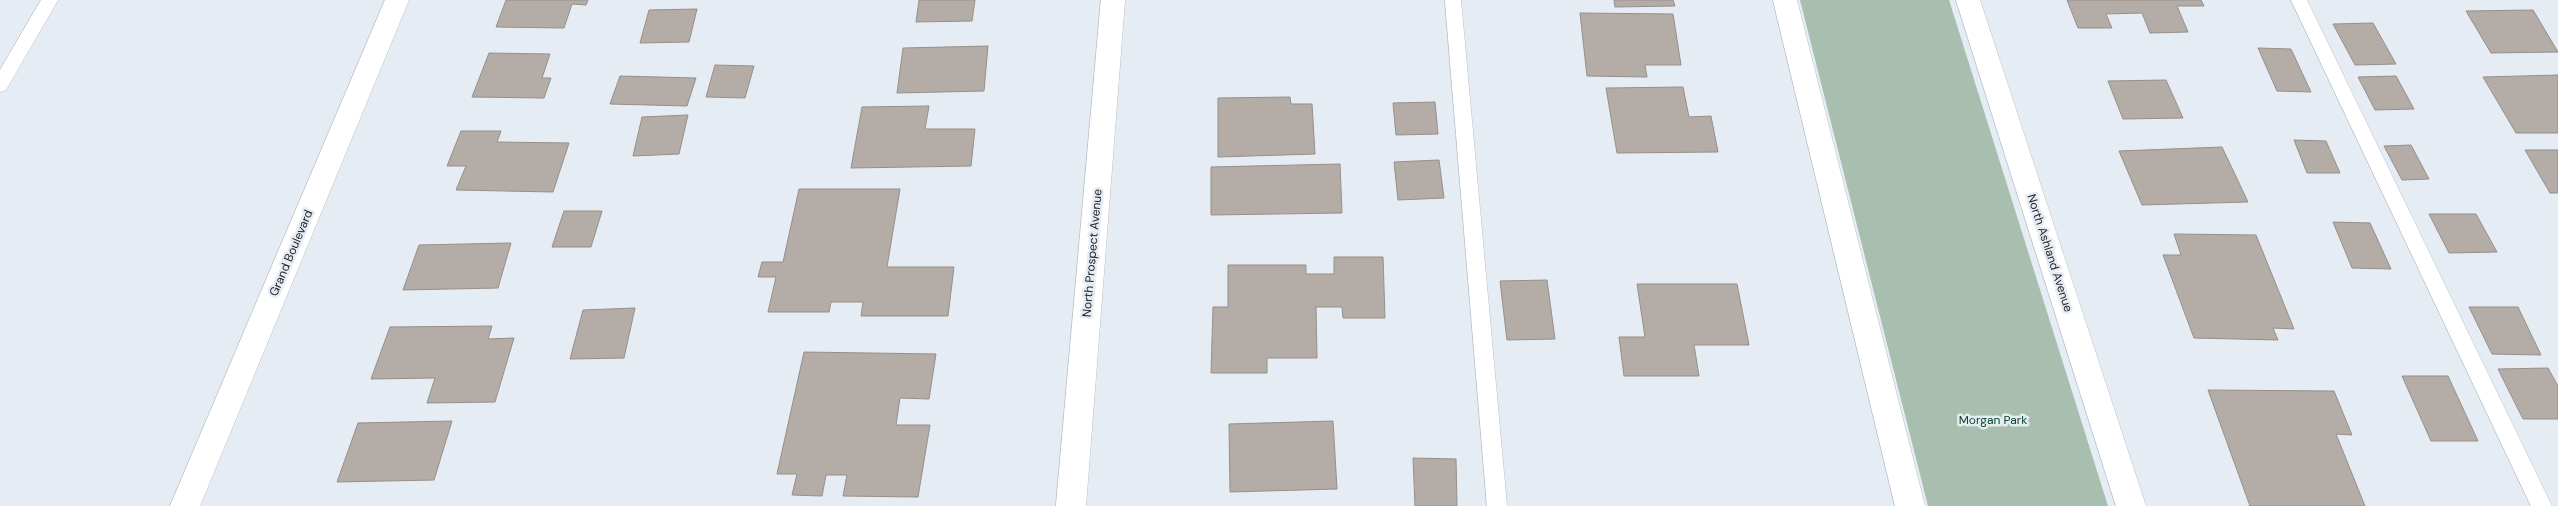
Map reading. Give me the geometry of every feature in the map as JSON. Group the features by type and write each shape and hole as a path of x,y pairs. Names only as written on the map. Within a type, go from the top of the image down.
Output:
{"street":[{"name":"Grand Boulevard","path":"185,506 397,0"},
{"name":"North Prospect Avenue","path":"1071,506 1114,0"},
{"path":"1785,0 1910,506"},
{"name":"North Ashland Avenue","path":"1968,0 2131,506"}],"lane":[{"path":"0,85 50,0"},
{"path":"1453,0 1497,506"},
{"path":"2299,0 2542,506"}],"green space":[{"name":"Morgan Park","path":"1800,0 1949,0 2108,506 1928,506"}],"building":[{"path":"506,0 588,0 586,5 572,4 564,28 496,27"},
{"path":"919,0 975,0 972,21 916,22"},
{"path":"1614,0 1673,0 1675,6 1615,7"},
{"path":"2067,0 2201,0 2204,6 2177,6 2188,32 2150,33 2142,13 2106,14 2112,28 2078,28"},
{"path":"697,9 689,42 640,43 649,10"},
{"path":"2533,10 2558,52 2491,53 2466,11"},
{"path":"1580,13 1673,14 1681,65 1645,65 1647,77 1587,76"},
{"path":"2373,23 2396,64 2355,65 2333,24"},
{"path":"988,46 984,91 897,93 903,48"},
{"path":"2258,48 2291,49 2311,92 2277,91"},
{"path":"489,53 550,54 542,78 551,78 544,98 472,97"},
{"path":"715,65 754,66 745,98 706,97"},
{"path":"2558,75 2558,133 2516,133 2483,77"},
{"path":"620,76 696,78 687,106 610,104"},
{"path":"2396,76 2414,109 2375,110 2358,77"},
{"path":"2166,80 2183,118 2123,119 2108,81"},
{"path":"1683,87 1689,117 1711,116 1718,152 1617,153 1606,88"},
{"path":"1290,97 1291,104 1312,104 1315,154 1218,157 1218,98"},
{"path":"1435,102 1438,134 1396,135 1393,103"},
{"path":"929,106 925,129 975,129 971,166 851,168 862,107"},
{"path":"688,115 679,154 633,156 642,117"},
{"path":"461,131 501,131 497,142 569,143 553,192 456,190 466,166 447,166"},
{"path":"2294,140 2326,141 2340,173 2307,173"},
{"path":"2411,145 2429,179 2402,180 2384,146"},
{"path":"2222,147 2248,202 2142,205 2119,151"},
{"path":"2525,150 2558,150 2558,193 2550,193"},
{"path":"1439,160 1444,198 1398,200 1394,162"},
{"path":"1340,164 1342,213 1211,215 1211,167"},
{"path":"799,189 900,189 887,267 954,267 948,316 861,316 863,302 831,302 829,312 768,312 776,277 758,277 762,262 783,262"},
{"path":"564,211 602,211 591,247 552,247"},
{"path":"2429,214 2476,214 2497,252 2449,253"},
{"path":"2333,222 2370,223 2391,269 2352,268"},
{"path":"2174,234 2256,235 2294,329 2273,328 2278,340 2194,338 2163,255 2181,255"},
{"path":"511,243 498,288 403,290 419,245"},
{"path":"1334,257 1383,257 1385,318 1343,318 1342,307 1316,307 1317,358 1267,358 1267,373 1211,373 1213,307 1228,307 1228,265 1306,265 1306,274 1334,274"},
{"path":"1547,280 1555,339 1507,340 1500,281"},
{"path":"1637,284 1737,284 1749,345 1694,345 1699,376 1624,376 1619,337 1645,337"},
{"path":"2469,307 2518,307 2541,355 2492,354"},
{"path":"635,308 624,358 570,359 583,310"},
{"path":"492,326 488,339 514,338 495,402 427,403 435,378 371,379 390,327"},
{"path":"804,352 936,354 929,399 900,398 896,425 930,425 918,497 843,496 847,475 826,475 822,496 792,495 797,474 777,474"},
{"path":"2548,368 2558,386 2558,419 2523,419 2498,369"},
{"path":"2402,376 2448,376 2478,441 2431,441"},
{"path":"2208,390 2334,391 2352,435 2336,434 2365,506 2250,506"},
{"path":"452,421 434,480 337,482 358,423"},
{"path":"1333,421 1337,489 1230,492 1229,424"},
{"path":"1413,458 1456,459 1457,506 1415,506"}]}
